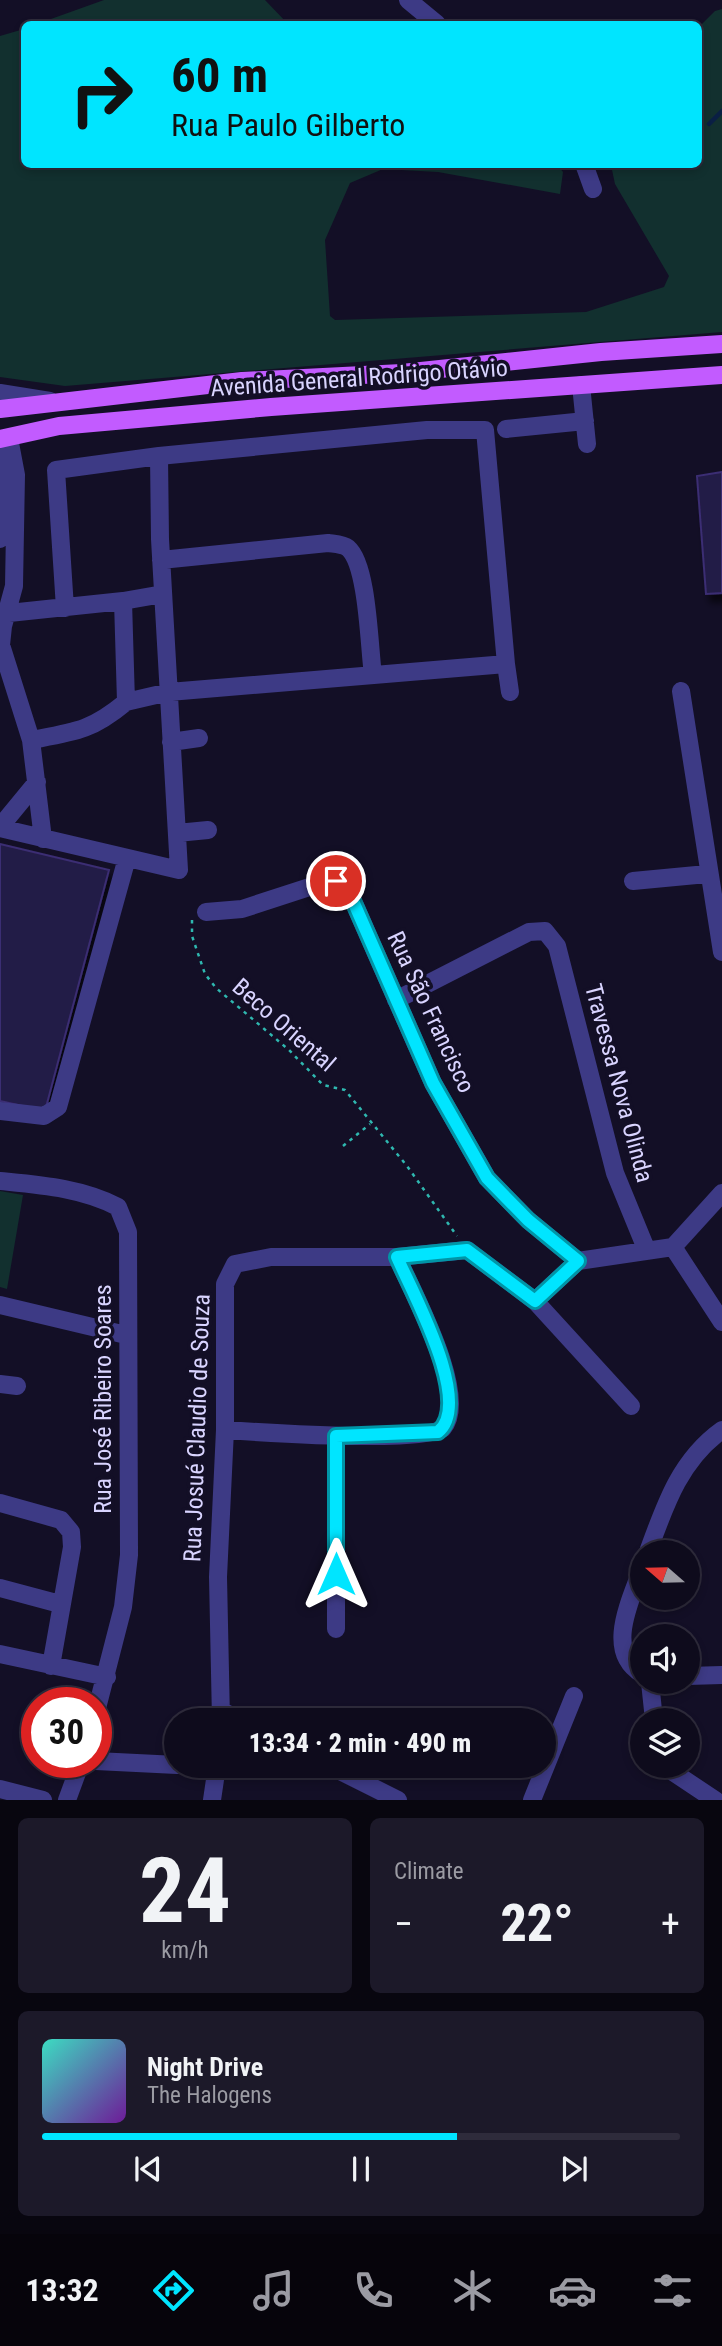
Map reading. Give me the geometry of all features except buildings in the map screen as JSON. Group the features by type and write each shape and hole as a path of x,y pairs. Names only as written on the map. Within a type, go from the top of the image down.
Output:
{"main road":[{"name":"Avenida General Rodrigo Otávio","path":"0,409 242,381 402,373 601,352 722,344"},
{"name":"Avenida General Rodrigo Otávio","path":"3,440 59,426 722,375"}],"street":[{"path":"408,0 433,21"},
{"path":"585,168 593,189"},
{"path":"581,385 587,444"},
{"name":"Avenida General Rodrigo Otávio","path":"0,393 60,403"},
{"path":"506,429 585,421"},
{"path":"65,608 56,470 159,456 427,430 485,430 510,692"},
{"path":"0,539 3,440"},
{"path":"3,440 16,475 16,512 14,586 3,626 1,645 7,687 31,740 43,839"},
{"path":"37,782 0,828 179,870 161,560 159,456"},
{"path":"161,560 328,542 346,546 355,555 360,573 373,675"},
{"path":"9,612 65,608 163,594"},
{"path":"123,601 126,702"},
{"path":"31,740 82,731 100,723 126,702 169,692 506,664"},
{"path":"681,691 707,874 722,952"},
{"path":"172,742 200,738"},
{"path":"177,833 208,830"},
{"path":"0,1111 44,1116 58,1107 127,858"},
{"path":"634,881 707,874"},
{"name":"Rua São Francisco","path":"206,912 242,909 325,882 342,883 368,934 433,1083 487,1178 528,1220 578,1261"},
{"name":"Travessa Nova Olinda","path":"396,1000 538,930 550,936 562,967 615,1173 647,1251"},
{"name":"Rua José Ribeiro Soares","path":"0,1181 78,1191 118,1207 128,1232 126,1335 129,1555 123,1607 104,1687"},
{"path":"535,1301 578,1261 673,1247 722,1193"},
{"path":"673,1247 722,1322"},
{"path":"467,1250 535,1301 631,1406"},
{"name":"Rua Josué Claudio de Souza","path":"221,1708 218,1577 225,1430 225,1284 235,1264 271,1257 397,1257 467,1250"},
{"path":"225,1430 336,1436 407,1435 438,1432 444,1428 449,1409 445,1367 397,1257"},
{"path":"0,1306 126,1335"},
{"path":"653,1540 677,1479 704,1442 722,1430"},
{"path":"336,1436 337,1629"},
{"path":"0,1503 44,1513 67,1524 71,1532 72,1547 51,1666"},
{"path":"0,1588 60,1604"},
{"path":"630,1601 622,1623 624,1652 630,1664"},
{"path":"0,1654 107,1677"},
{"path":"700,1676 722,1675"},
{"path":"533,1800 574,1696"},
{"path":"112,1762 164,1764"},
{"path":"67,1800 75,1778"},
{"path":"212,1800 215,1778"},
{"path":"354,1778 397,1800"},
{"path":"682,1778 715,1800"},
{"path":"0,1789 43,1800"}],"path":[{"name":"Beco Oriental","path":"206,912 193,916 190,927 205,974 216,988 289,1050 323,1085 345,1090 370,1124 407,1166 467,1250"},
{"path":"344,1146 370,1124"}],"green space":[{"path":"104,0 265,0 285,21 45,21"},
{"path":"722,9 722,332 65,386 0,377 0,36 21,30 21,168 560,168 563,172 560,194 438,172 383,169 350,183 325,240 330,316 335,320 586,312 664,287 669,276 615,184 612,168 702,168 702,24 715,11"},
{"path":"0,1191 23,1195 7,1289 0,1287"}],"waterway":[{"path":"709,124 722,111"}],"route":[{"path":"336,881 346,885 433,1083 487,1178 512,1206 578,1261 535,1301 467,1250 397,1257 445,1367 449,1394 447,1420 444,1428 427,1434 336,1436 336,1574"}]}
